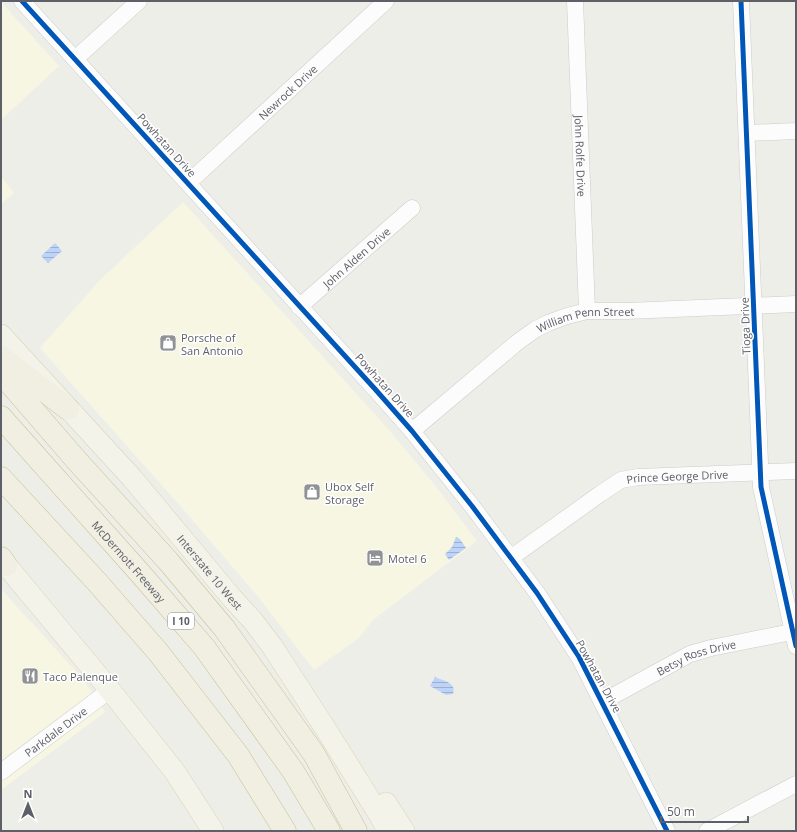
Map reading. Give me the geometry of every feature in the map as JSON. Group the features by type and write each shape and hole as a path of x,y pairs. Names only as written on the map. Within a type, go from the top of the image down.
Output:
{"highway":[{"path":"1,357 68,409"},
{"path":"1,373 78,462 163,555 224,628 314,754 356,831"},
{"name":"McDermott Freeway","path":"1,417 204,647 293,771 329,831"},
{"path":"1,478 97,582 158,652 238,755 285,831"}],"main road":[{"name":"Interstate 10 West","path":"1,335 132,478 253,621 272,646 364,790 388,831"},
{"path":"3,561 110,690 175,772 213,831"},
{"path":"272,646 309,691 373,782 404,831"}],"street":[{"name":"Powhatan Drive","path":"22,1 412,431 512,557 579,657 667,831"},
{"path":"75,59 139,1"},
{"name":"Newrock Drive","path":"188,183 386,1"},
{"name":"John Rolfe Drive","path":"575,1 587,311"},
{"name":"Tioga Drive","path":"742,1 761,487 795,636"},
{"path":"747,133 796,131"},
{"name":"John Alden Drive","path":"299,307 412,208"},
{"name":"William Penn Street","path":"412,431 536,329 567,316 587,311 796,304"},
{"name":"Prince George Drive","path":"512,557 621,480 638,477 796,471"},
{"name":"Betsy Ross Drive","path":"602,702 690,654 711,648 795,636"},
{"name":"Parkdale Drive","path":"1,772 110,690"},
{"path":"707,831 796,784"}],"shaded area":[{"path":"1,2 59,66 1,120"},
{"path":"1,177 14,193 1,204"},
{"path":"183,202 389,430 434,484 477,541 373,620 359,638 314,670 259,598 182,508 40,348 99,281"},
{"path":"1,589 82,678 105,712 1,790"}],"water":[{"path":"55,243 62,251 48,263 41,256"},
{"path":"456,537 460,539 466,548 449,560 445,554 452,547"},
{"path":"435,677 451,684 454,690 453,694 446,695 430,686"}],"cycle path":[{"path":"22,1 375,389 412,431 472,506 537,593 579,657 667,831"},
{"path":"741,1 761,487 796,646"}],"place":[{"name":"Porsche of San Antonio","path":"168,343"},
{"name":"Ubox Self Storage","path":"312,492"},
{"name":"Motel 6","path":"375,558"},
{"name":"Taco Palenque","path":"30,676"}]}
